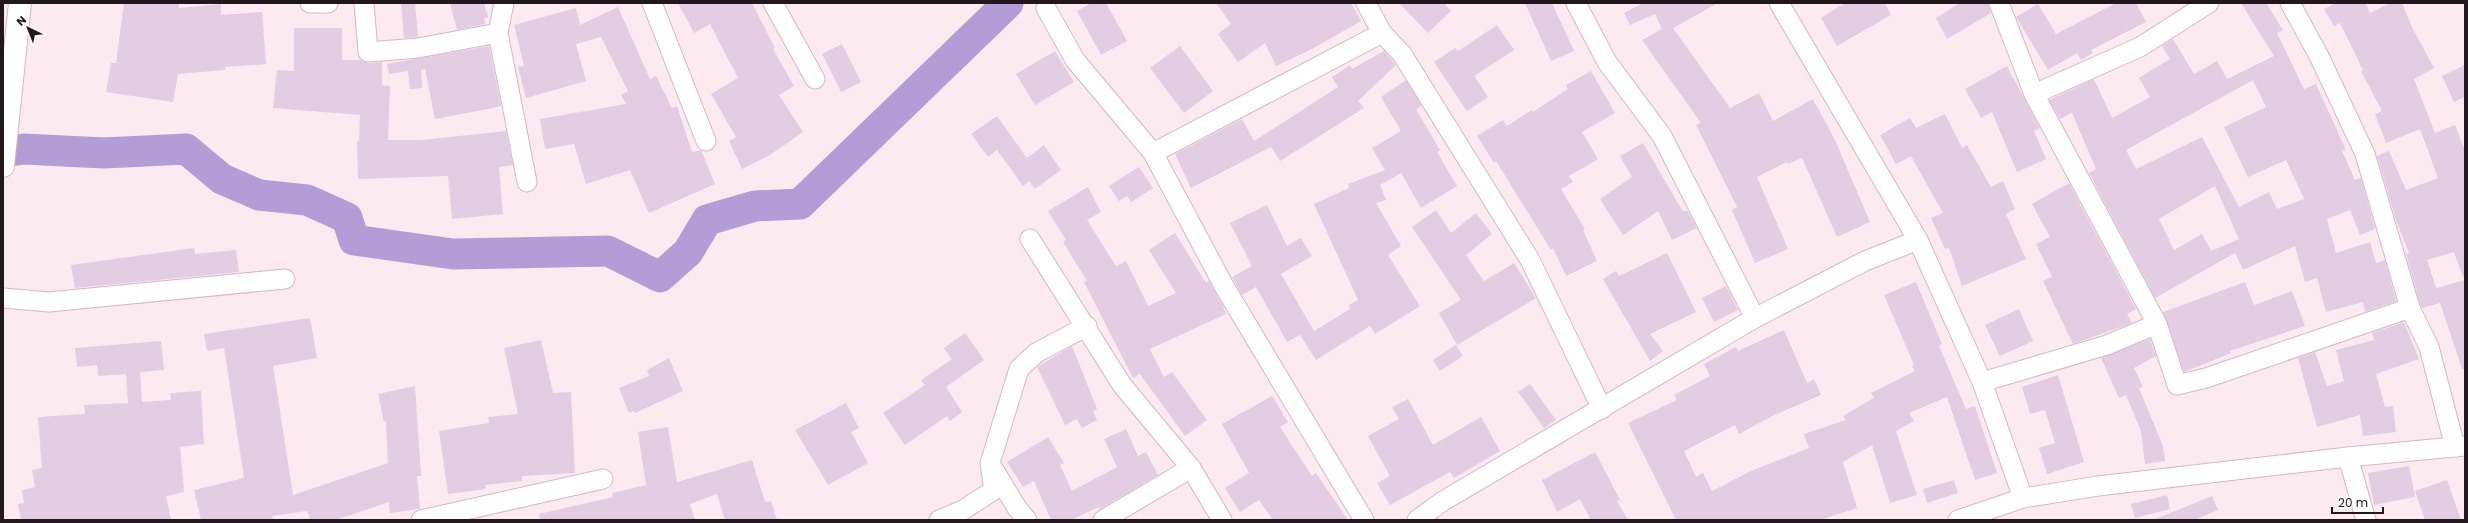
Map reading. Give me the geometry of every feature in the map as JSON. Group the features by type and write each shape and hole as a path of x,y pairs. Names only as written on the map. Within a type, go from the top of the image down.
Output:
{"main road":[{"path":"3,166 11,106 20,3"}],"street":[{"path":"310,3 328,3"},
{"path":"364,3 368,52 418,48 498,33"},
{"path":"504,3 498,33 527,182"},
{"path":"652,3 706,141"},
{"path":"773,3 815,79"},
{"path":"1366,3 1382,33 1402,54 1530,260 1602,409"},
{"path":"1576,3 1607,62 1662,136 1755,318"},
{"path":"1779,3 1918,240 1982,382 2022,498"},
{"path":"1999,3 2034,94 2157,324 2177,385 2206,378 2410,308"},
{"path":"2034,94 2140,47 2209,3"},
{"path":"1958,520 2022,498 2098,486 2348,457 2460,446 2429,347 2410,308 2365,154 2319,56 2290,3"},
{"path":"1046,8 1075,60 1153,153 1224,286 1364,520"},
{"path":"1153,153 1382,33"},
{"path":"1030,239 1087,326 1122,385 1191,468 1222,520"},
{"path":"1417,520 1443,501 1755,318 1865,261 1918,240"},
{"path":"3,298 49,302 124,293 285,279"},
{"path":"1982,382 2107,345 2157,324"},
{"path":"939,520 963,510 994,490 990,463 1019,370 1036,353 1087,326"},
{"path":"2348,457 2366,520"},
{"path":"990,463 1017,508 1027,520"},
{"path":"1103,520 1191,468"},
{"path":"421,520 441,518 602,479"}],"building":[{"path":"124,3 179,3 179,8 221,4 221,15 262,12 266,64 225,67 225,70 178,74 173,102 106,92 111,63 116,63"},
{"path":"401,3 415,3 418,37 404,38"},
{"path":"450,3 484,3 488,17 484,18 485,24 457,30"},
{"path":"678,3 752,3 775,48 773,49 794,86 779,95 803,132 770,155 742,169 729,141 736,137 711,94 738,78 710,24 694,33"},
{"path":"1091,3 1106,3 1127,41 1101,55 1077,11"},
{"path":"1216,3 1351,3 1361,21 1312,49 1276,66 1265,43 1238,62 1218,34 1231,24"},
{"path":"1399,3 1444,3 1451,11 1428,33"},
{"path":"1525,3 1552,3 1574,51 1551,61"},
{"path":"1643,3 1718,3 1673,28 1730,108 1759,93 1773,121 1813,99 1835,140 1870,222 1837,237 1802,158 1788,164 1787,162 1757,177 1788,249 1755,263 1732,210 1737,207 1696,125 1701,123 1642,40 1662,29 1655,14 1630,25 1624,13"},
{"path":"1845,3 1885,3 1891,15 1837,46 1821,18"},
{"path":"1960,3 1988,3 1991,13 1947,39 1936,18"},
{"path":"2116,3 2136,3 2146,22 2091,50 2093,53 2081,60 2077,53 2048,70 2016,17 2038,4 2056,34"},
{"path":"2241,3 2266,3 2283,30 2277,33 2304,89 2316,84 2346,150 2342,151 2355,180 2361,178 2375,229 2360,235 2350,210 2327,219 2336,253 2370,242 2376,263 2385,260 2396,301 2365,312 2363,302 2326,312 2317,278 2305,282 2295,246 2243,270 2235,253 2155,298 2089,173 2096,169 2072,113 2060,119 2049,100 2094,79 2112,118 2150,97 2139,78 2170,59 2162,46 2173,39 2194,74 2217,61 2227,79 2274,56","holes":["2253,80 2266,107 2224,127 2248,177 2286,160 2304,199 2277,209 2269,192 2239,207 2202,137 2136,169 2126,150","2215,186 2239,239 2211,251 2202,234 2174,250 2159,219"]},
{"path":"2336,3 2366,3 2370,13 2390,3 2402,3 2412,27 2434,68 2414,79 2435,133 2455,125 2465,150 2465,277 2463,277 2454,252 2427,260 2436,288 2465,280 2465,369 2462,369 2440,303 2422,308 2420,304 2406,254 2409,253 2396,220 2377,156 2389,151 2406,190 2438,178 2420,129 2386,143 2375,114 2382,111 2361,71 2363,70 2340,23 2334,26 2324,9"},
{"path":"618,7 650,79 656,76 672,108 677,106 692,152 701,150 715,184 649,213 630,170 586,184 574,144 545,149 540,119 626,104 621,95 628,91 601,37 576,44 586,81 526,98 518,67 524,66 514,25 576,8 580,25"},
{"path":"1497,25 1514,50 1474,76 1488,97 1467,111 1434,62 1455,48 1458,51"},
{"path":"294,28 342,28 342,60 361,60 368,63 382,62 382,85 390,86 388,140 422,140 506,131 513,165 499,167 503,214 452,219 448,176 358,179 357,141 359,141 360,115 273,108 277,70 294,71"},
{"path":"842,44 861,82 841,92 822,54"},
{"path":"489,46 501,106 435,119 425,69 421,70 422,88 410,89 408,71 389,74 387,64"},
{"path":"1180,46 1213,91 1184,113 1150,68"},
{"path":"1055,51 1074,82 1035,105 1016,74"},
{"path":"1384,51 1396,65 1358,101 1364,108 1280,161 1271,147 1191,188 1175,154 1242,119 1254,141 1338,87 1332,77 1350,65 1352,69"},
{"path":"2465,65 2465,97 2454,102 2442,76"},
{"path":"2007,66 2040,128 2034,131 2046,159 2017,172 1992,112 1981,118 1965,89"},
{"path":"1591,71 1615,113 1582,132 1598,159 1569,176 1573,182 1561,189 1585,229 1583,230 1597,261 1566,276 1553,248 1551,250 1496,161 1494,163 1477,136 1503,120 1507,126 1532,110 1533,112 1568,89 1566,85"},
{"path":"1406,80 1422,106 1416,109 1440,150 1437,152 1457,186 1421,208 1401,173 1380,185 1386,200 1376,203 1401,246 1388,255 1420,306 1375,334 1370,326 1316,360 1300,335 1287,342 1256,287 1242,295 1232,277 1252,266 1230,223 1267,205 1287,246 1301,238 1312,256 1281,274 1314,331 1350,309 1349,305 1358,300 1314,204 1349,188 1348,184 1385,170 1372,148 1401,131 1381,97"},
{"path":"1945,114 1962,148 1967,145 1991,187 2003,181 2015,209 2006,214 2026,259 1962,286 1949,248 1945,249 1931,218 1943,213 1911,156 1896,164 1880,135 1910,118 1916,128"},
{"path":"997,116 1027,158 1044,145 1061,170 1035,189 1029,181 1023,186 997,150 988,157 971,134"},
{"path":"1643,143 1683,212 1687,210 1697,228 1672,240 1658,211 1623,235 1600,199 1632,177 1620,156"},
{"path":"1139,167 1153,188 1131,202 1127,196 1119,201 1109,186"},
{"path":"2069,183 2136,309 2127,314 2132,323 2073,344 2043,281 2052,277 2036,244 2050,237 2032,204"},
{"path":"1088,187 1101,212 1087,220 1116,266 1126,261 1148,306 1176,293 1149,250 1175,233 1206,283 1209,281 1223,306 1226,314 1150,349 1164,377 1172,372 1207,420 1185,436 1140,374 1133,378 1084,282 1087,281 1063,242 1066,240 1048,211"},
{"path":"1436,210 1451,233 1476,213 1492,234 1466,255 1484,281 1514,263 1536,298 1457,345 1439,313 1461,300 1412,227"},
{"path":"194,248 195,254 236,250 239,272 75,288 71,265"},
{"path":"1667,253 1696,312 1650,334 1663,351 1650,361 1603,279 1616,271 1619,276"},
{"path":"1916,282 1942,344 1939,346 1966,409 1975,406 1997,473 1975,480 1947,397 1909,413 1914,421 1896,431 1917,495 1890,503 1872,445 1843,462 1857,508 1820,520 1676,520 1628,423 1677,400 1674,395 1710,376 1704,364 1736,347 1738,351 1784,330 1807,383 1814,379 1821,395 1772,416 1739,434 1735,425 1684,451 1696,477 1703,473 1712,491 1753,470 1809,448 1804,434 1846,420 1843,416 1874,398 1871,393 1915,371 1912,366 1914,365 1884,295"},
{"path":"2245,282 2254,305 2292,291 2305,326 2230,351 2231,353 2184,372 2163,312"},
{"path":"1726,286 1738,310 1714,322 1702,298"},
{"path":"2019,309 2033,341 2000,356 1985,325"},
{"path":"310,318 317,358 273,366 293,495 388,463 386,421 384,422 378,394 415,386 421,476 417,476 420,509 390,513 389,502 336,520 310,520 307,511 272,516 273,520 201,520 194,490 244,478 224,348 207,351 204,334"},
{"path":"2404,322 2419,359 2376,374 2385,407 2393,406 2396,432 2363,436 2360,415 2317,427 2298,358 2315,352 2327,386 2344,381 2336,350 2374,340 2372,333"},
{"path":"965,333 984,360 946,387 962,412 950,421 947,416 905,445 883,413 925,385 921,380 952,359 944,348"},
{"path":"2150,339 2156,356 2134,368 2143,387 2139,388 2163,446 2165,461 2145,464 2141,431 2126,395 2119,398 2101,358"},
{"path":"541,340 553,393 571,392 575,473 522,476 522,481 485,485 486,489 448,494 439,431 489,423 488,417 518,414 504,348"},
{"path":"161,341 164,370 140,372 142,402 171,400 170,393 201,391 204,444 180,447 184,492 166,496 171,520 21,520 18,504 24,503 22,490 35,487 32,470 42,468 38,417 85,414 84,405 128,403 126,374 98,376 97,365 77,367 75,348"},
{"path":"1456,345 1463,356 1440,371 1433,360"},
{"path":"1072,346 1097,409 1093,411 1097,420 1082,428 1077,419 1065,425 1037,367"},
{"path":"669,358 683,391 635,413 634,411 629,413 619,388 649,376 647,370"},
{"path":"2058,375 2084,462 2047,474 2039,448 2055,443 2045,410 2030,414 2022,387"},
{"path":"1530,384 1556,420 1544,428 1518,392"},
{"path":"1272,396 1288,422 1280,427 1312,476 1316,473 1348,520 1273,520 1259,500 1240,512 1225,488 1249,473 1222,424"},
{"path":"1408,399 1433,445 1481,417 1500,451 1454,478 1450,472 1390,505 1377,483 1390,476 1368,436 1399,419 1392,407"},
{"path":"846,403 859,428 851,432 868,463 828,485 795,430"},
{"path":"668,427 677,482 752,460 765,502 771,501 777,520 725,520 717,494 690,504 695,520 540,520 539,514 613,497 612,493 646,485 638,432"},
{"path":"1126,429 1138,456 1146,452 1158,475 1100,509 1099,507 1071,520 1051,520 1034,481 1023,487 1007,462 1048,437 1064,463 1060,465 1072,491 1117,467 1104,439"},
{"path":"1595,452 1620,500 1617,501 1628,520 1591,520 1580,499 1557,512 1542,480"},
{"path":"2409,466 2415,497 2374,505 2368,473"},
{"path":"1954,480 1958,493 1927,503 1923,489"},
{"path":"2447,480 2461,520 2425,520 2415,491"},
{"path":"2167,495 2170,509 2135,518 2131,504"},
{"path":"2212,496 2218,510 2194,520 2153,520"}],"waterway":[{"path":"3,152 24,149 104,153 186,149 222,179 259,195 307,200 347,218 354,240 453,254 608,251 660,277 688,252 707,220 755,206 800,204 1008,3"}]}
